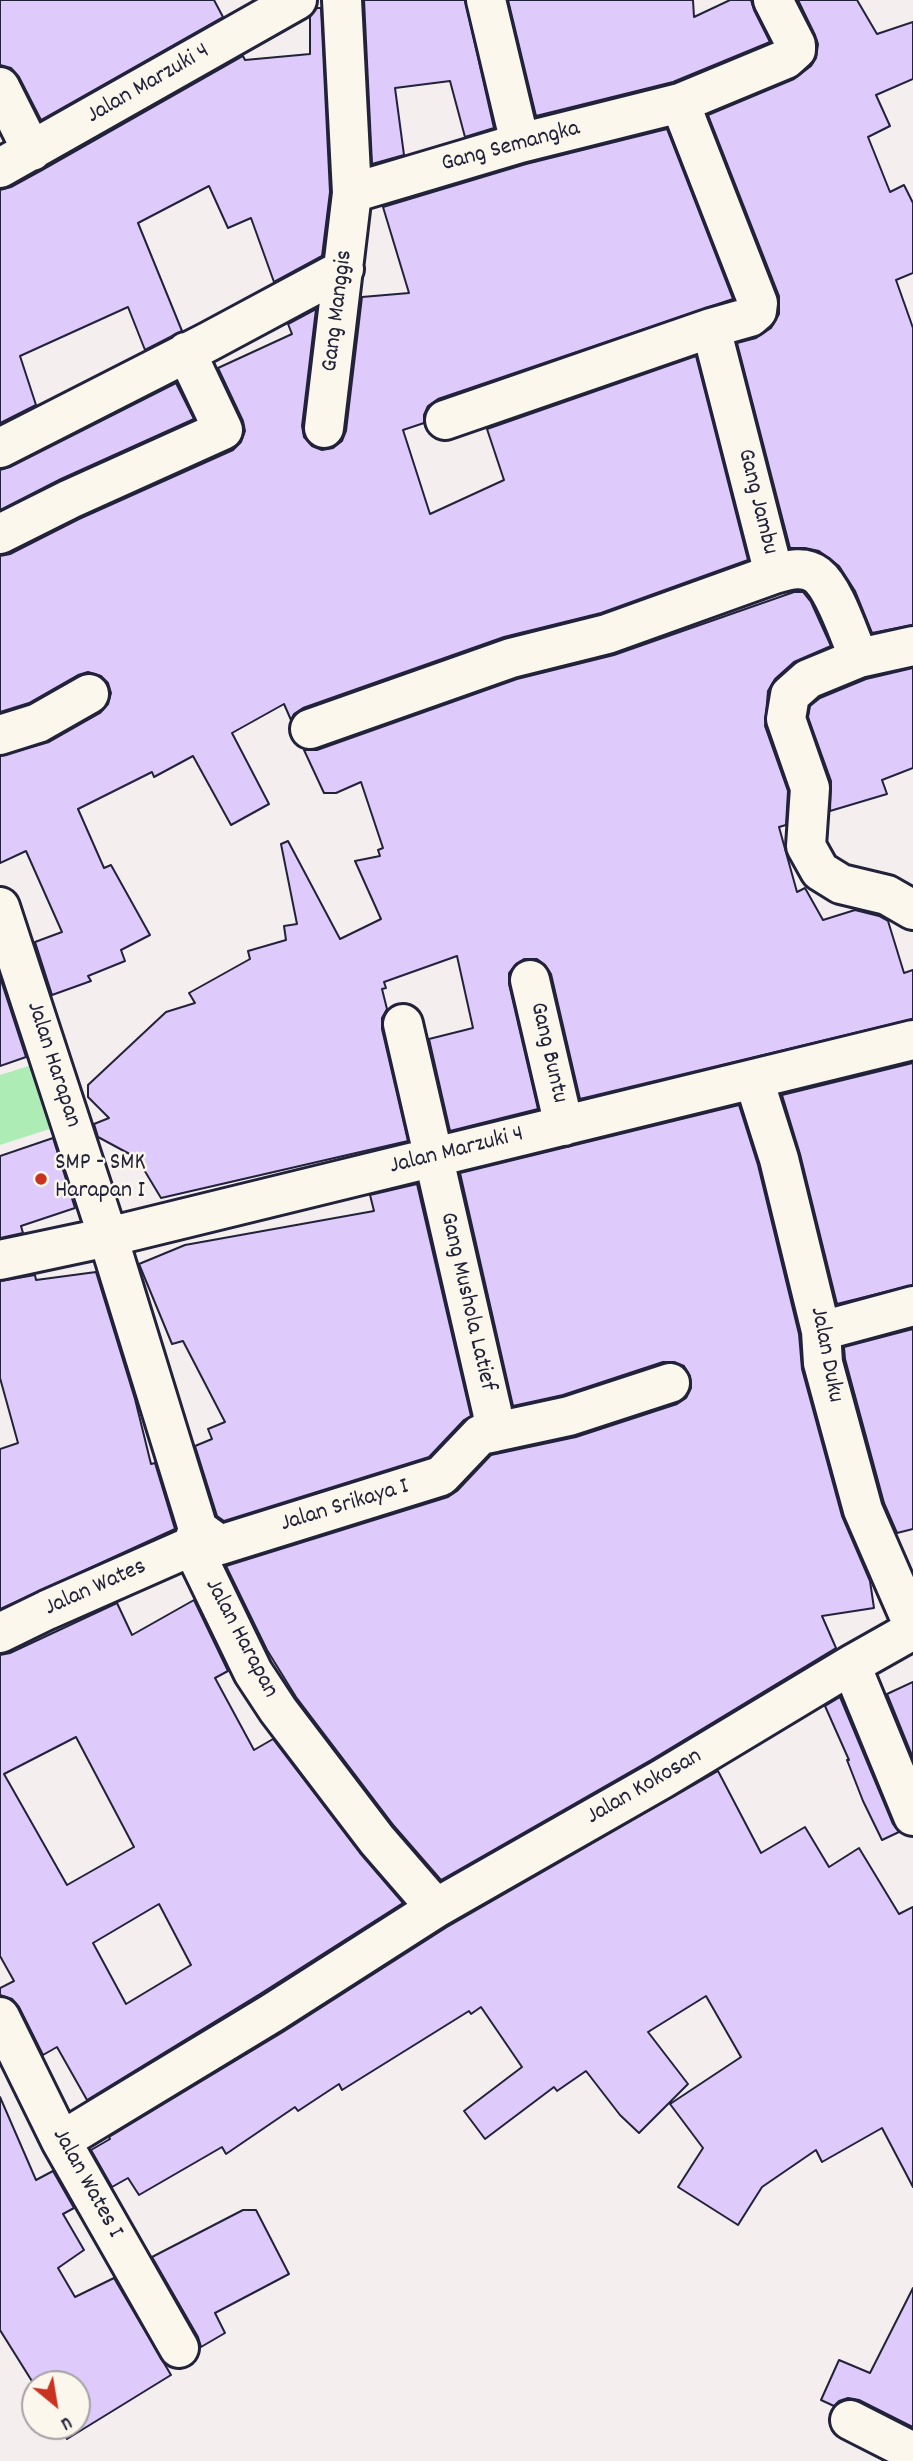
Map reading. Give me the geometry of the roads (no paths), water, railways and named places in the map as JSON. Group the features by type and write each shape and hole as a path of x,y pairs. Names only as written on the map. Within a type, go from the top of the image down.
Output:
{"street":[{"path":"342,0 352,193"},
{"path":"486,0 520,143"},
{"name":"Gang Semangka","path":"352,193 520,143 680,103 793,54 796,45 773,0"},
{"name":"Jalan Marzuki 4","path":"16,160 293,1"},
{"path":"0,87 16,160"},
{"path":"444,420 750,317 757,311 758,303 680,103"},
{"name":"Gang Manggis","path":"324,428 352,193"},
{"path":"0,448 344,269"},
{"name":"Gang Jambu","path":"711,328 774,574 794,568 816,574 830,593 859,658"},
{"path":"0,534 223,430 186,352"},
{"path":"310,729 511,659 607,634 774,574"},
{"path":"913,646 859,658 808,679 790,695 786,719 810,788 806,846 820,871 841,884 887,895 913,910"},
{"path":"0,734 38,723 89,694"},
{"name":"Jalan Harapan","path":"0,907 108,1237 195,1538 253,1672 278,1710 369,1830 436,1908"},
{"name":"Gang Buntu","path":"530,980 564,1126"},
{"name":"Gang Mushola Latief","path":"403,1024 492,1410 487,1434"},
{"name":"Jalan Marzuki 4","path":"0,1260 108,1237 913,1040"},
{"name":"Jalan Duku","path":"754,1080 779,1159 821,1331 822,1363 863,1510 913,1625"},
{"path":"821,1331 913,1306"},
{"path":"487,1434 569,1416 670,1383"},
{"name":"Jalan Srikaya I","path":"195,1538 220,1545 441,1476 487,1434"},
{"name":"Jalan Wates","path":"0,1633 195,1538"},
{"path":"913,1630 851,1665 913,1816"},
{"name":"Jalan Kokosan","path":"436,1908 663,1779 851,1665"},
{"path":"61,2141 272,2013 436,1908"},
{"name":"Jalan Wates I","path":"0,2017 61,2141 178,2348"},
{"path":"850,2420 913,2452"}],"place":[{"name":"SMP - SMK Harapan I","path":"41,1179"}]}
